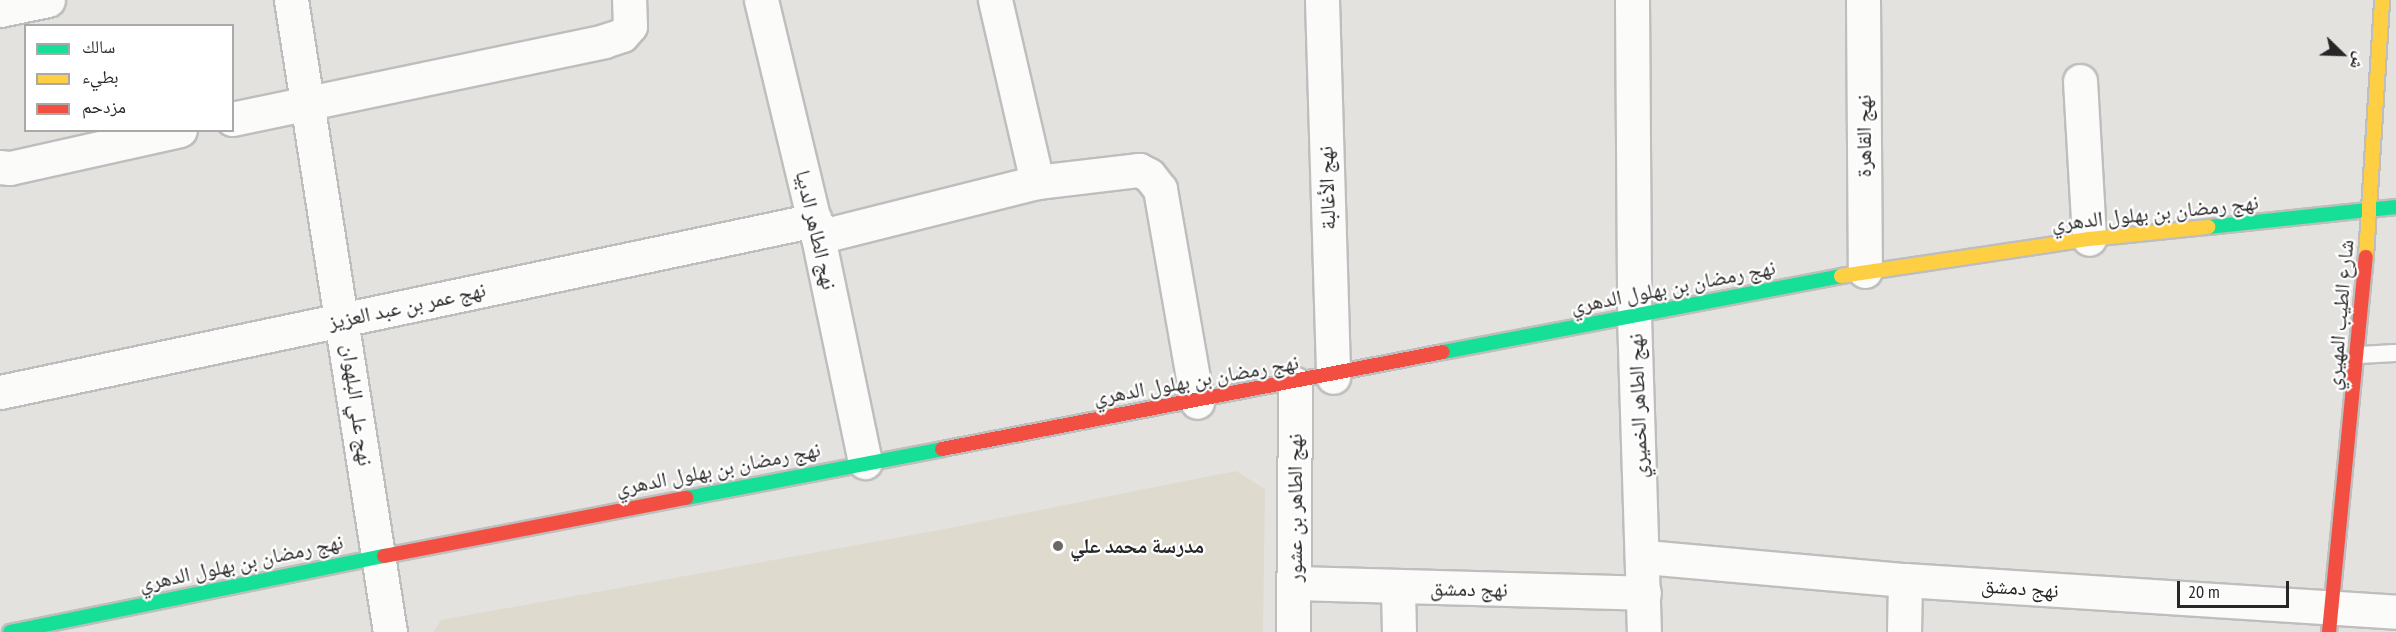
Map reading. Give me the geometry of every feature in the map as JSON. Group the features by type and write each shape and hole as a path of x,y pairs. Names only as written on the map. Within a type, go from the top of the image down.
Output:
{"street":[{"path":"0,9 48,0"},
{"name":"نهج علي البلهوان","path":"291,0 344,319 390,632"},
{"path":"234,119 622,35 630,27 629,0"},
{"name":"نهج الطاهر الدبيا","path":"761,0 817,229 865,462"},
{"path":"995,0 1037,182"},
{"name":"نهج الأغالبة","path":"1322,0 1333,377"},
{"name":"نهج الطاهر الخميري","path":"1632,0 1634,316 1645,557 1644,632"},
{"name":"نهج القاهرة","path":"1863,0 1865,272"},
{"name":"شارع الطيب المهيري","path":"2329,621 2358,355 2370,213 2382,0"},
{"path":"2080,81 2089,239"},
{"path":"0,167 10,168 171,132"},
{"name":"نهج عمر بن عبد العزيز","path":"0,392 344,319 817,229 1037,182 1138,170 1155,180 1197,402"},
{"name":"نهج رمضان بن بهلول الدهري","path":"10,632 865,462 1333,377 1865,272 2089,239 2370,213 2396,207"},
{"name":"نهج الطاهر بن عشور","path":"1293,632 1295,384"},
{"name":"نهج دمشق","path":"1645,557 2329,621 2396,612"},
{"path":"1904,632 1905,580"},
{"name":"نهج دمشق","path":"1294,583 1398,588 1644,593"},
{"path":"1398,588 1398,632"}],"lane":[{"path":"2358,355 2396,353"}],"shaded area":[{"name":"مدرسة محمد علي","path":"1236,471 1265,489 1263,632 433,632 441,620 929,532"}],"traffic: fast":[{"path":"2208,227 2396,207"},
{"path":"1443,352 1841,276"},
{"path":"686,498 942,449"},
{"path":"10,632 384,556"}],"traffic: slow":[{"path":"2366,257 2382,0"},
{"path":"1841,276 2089,239 2208,227"}],"traffic: jam":[{"path":"2329,632 2366,257"},
{"path":"942,449 1443,352"},
{"path":"384,556 686,498"}],"place":[{"name":"مدرسة محمد علي","path":"1058,546"}]}
